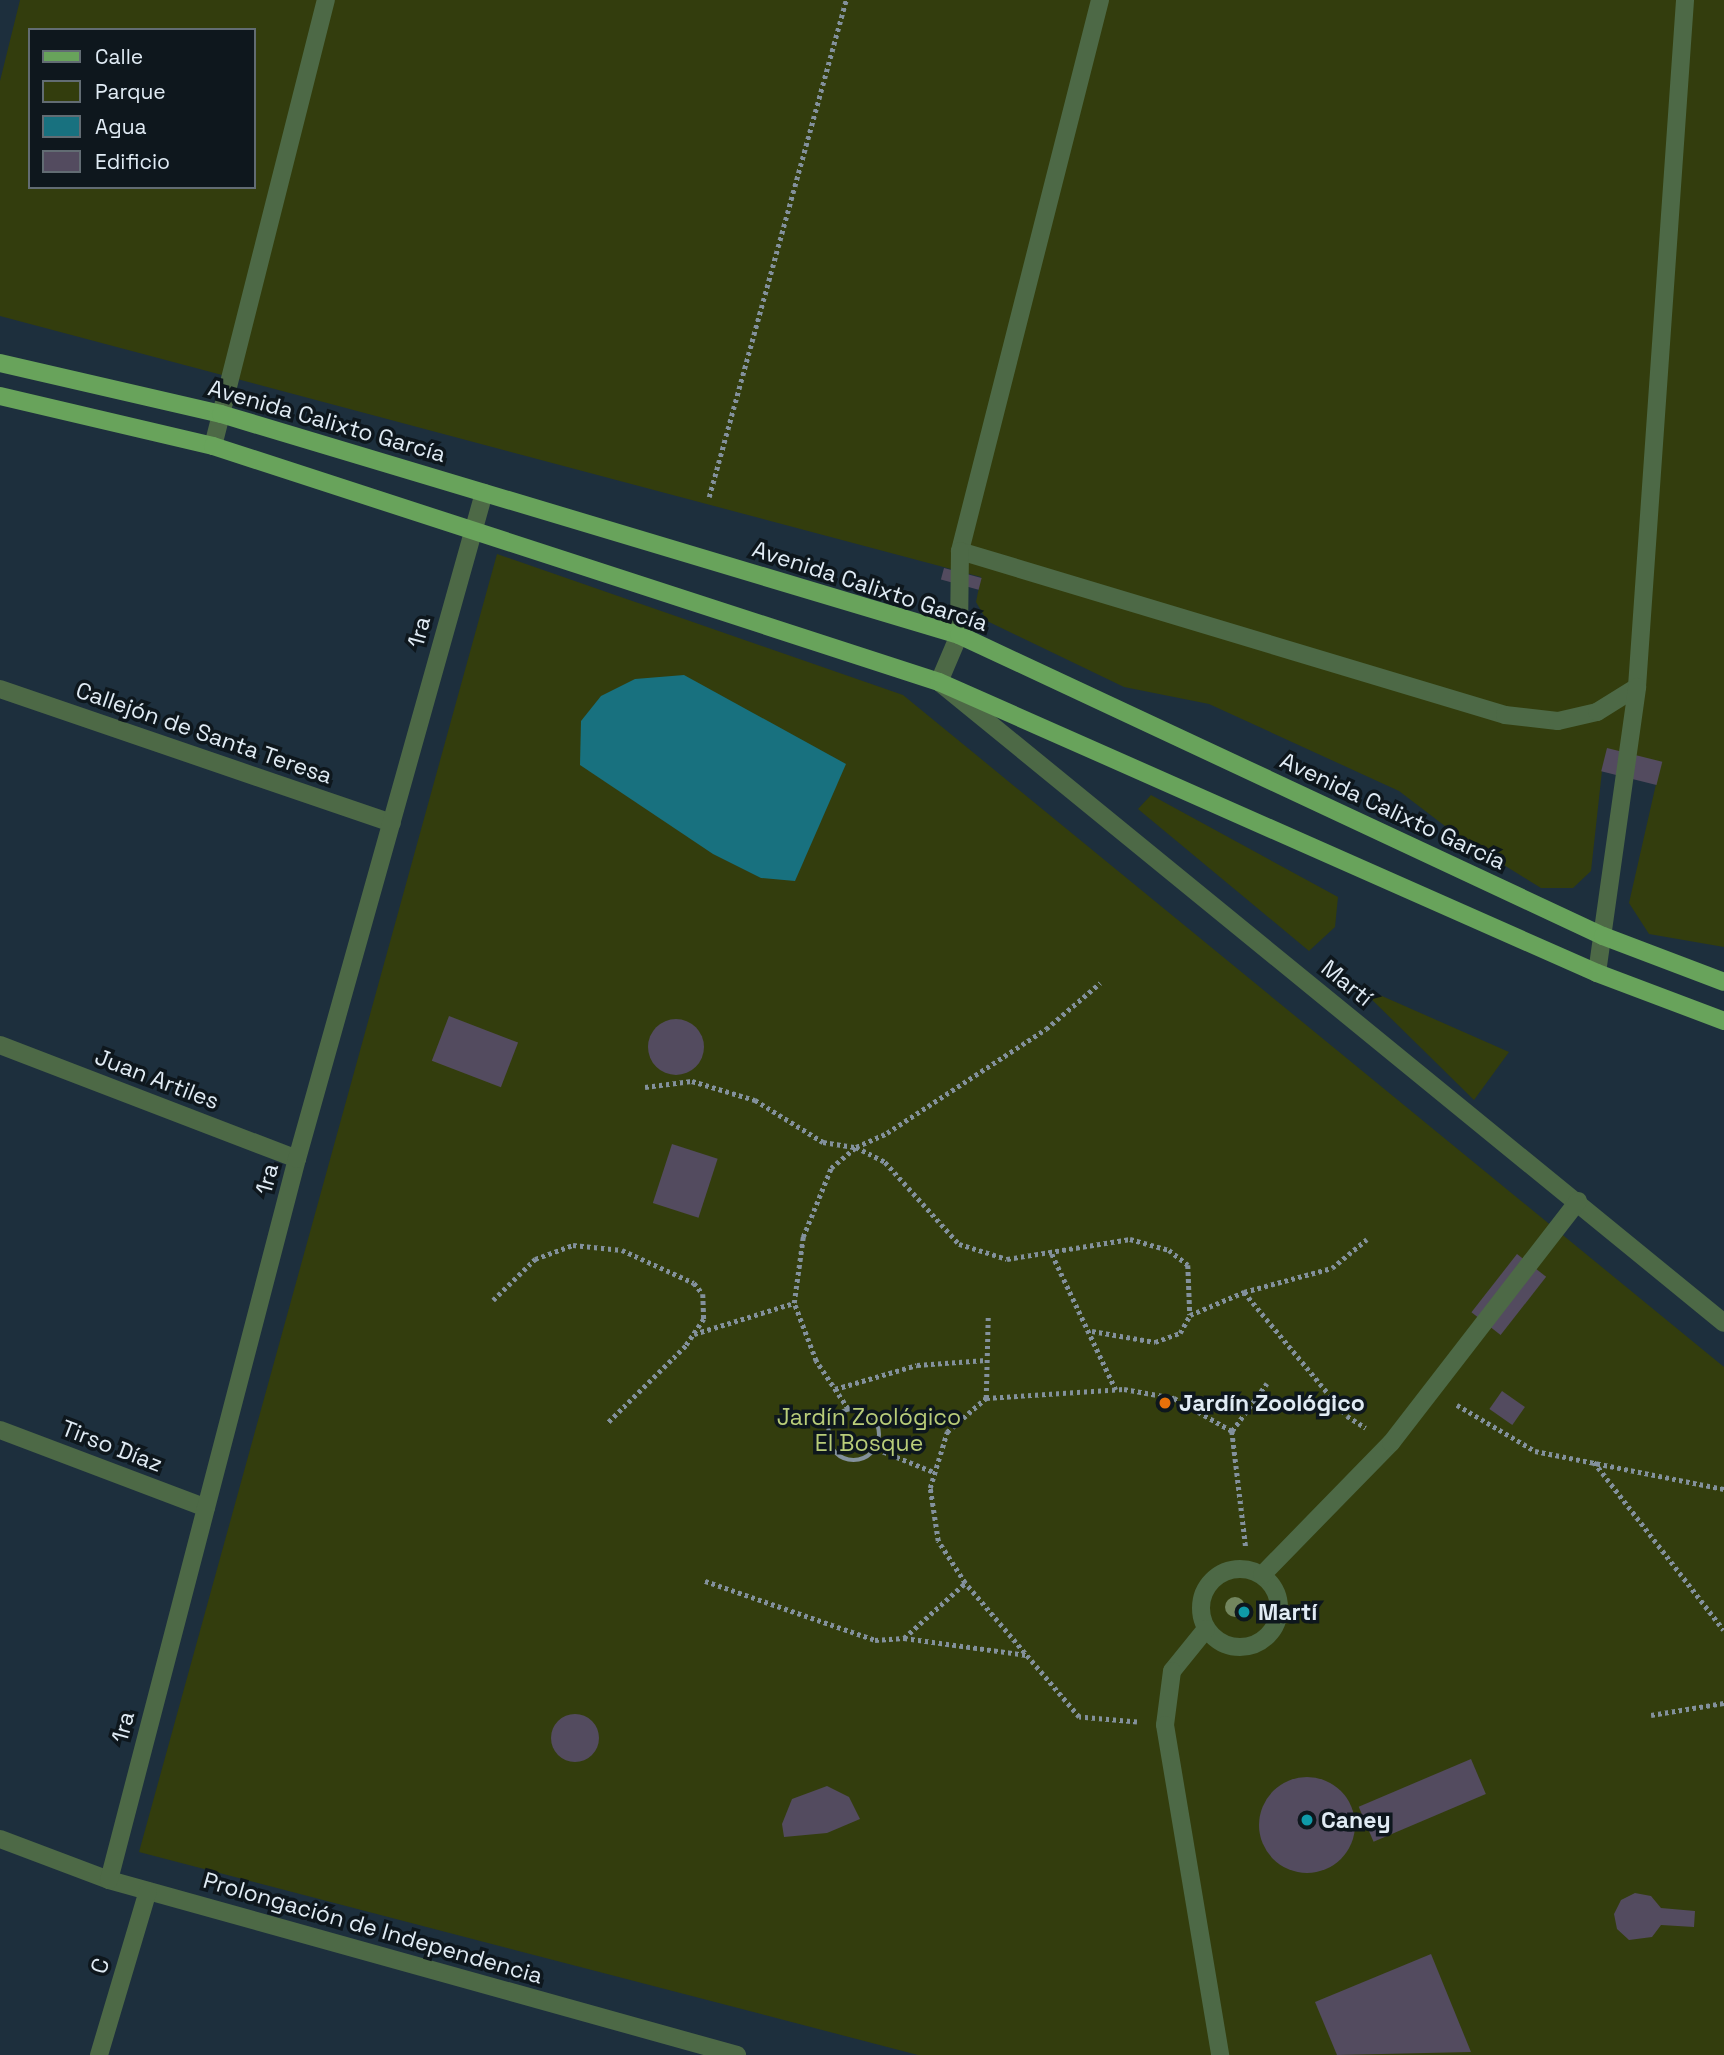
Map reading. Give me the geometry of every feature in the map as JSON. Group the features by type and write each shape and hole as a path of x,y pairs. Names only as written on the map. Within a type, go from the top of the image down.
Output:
{"main road":[{"name":"Avenida Calixto García","path":"0,363 221,414 959,635 1603,936 1724,982"},
{"path":"0,396 213,446 939,682 1597,972 1724,1021"}],"street":[{"path":"213,446 326,0"},
{"path":"939,682 959,635 960,551 1100,0"},
{"path":"1597,972 1637,687 1685,0"},
{"name":"1ra","path":"109,1880 297,1159 484,493"},
{"path":"960,551 1505,715 1558,721 1597,712 1637,687"},
{"name":"Martí","path":"939,682 1724,1323"},
{"name":"Callejón de Santa Teresa","path":"0,689 392,822"},
{"name":"Juan Artiles","path":"0,1045 297,1159"},
{"path":"1255,1573 1278,1596 1272,1632 1238,1648 1206,1629 1200,1604 1211,1580 1255,1573 1391,1443 1577,1201"},
{"name":"Tirso Díaz","path":"0,1430 206,1508"},
{"path":"1206,1629 1172,1671 1165,1725 1220,2055"},
{"name":"Prolongación de Independencia","path":"0,1839 109,1880 737,2055"},
{"name":"C","path":"99,2055 148,1891"}],"path":[{"path":"709,497 846,0"},
{"path":"848,1409 828,1426 833,1452 856,1462 877,1449 880,1432 873,1416 848,1409 816,1361 794,1303 813,1205 831,1168 856,1147 887,1132 1046,1029 1100,983"},
{"path":"646,1087 692,1081 755,1100 823,1142 856,1147 885,1162 959,1244 1007,1259 1129,1240 1169,1250 1188,1265 1190,1315 1180,1334 1155,1342 1093,1331"},
{"path":"1190,1315 1244,1292 1332,1268 1367,1239"},
{"path":"493,1300 535,1259 573,1245 622,1250 694,1283 703,1294 704,1319 694,1334 607,1424"},
{"path":"1052,1254 1093,1331 1116,1390"},
{"path":"1244,1292 1347,1416 1391,1443"},
{"path":"694,1334 794,1303"},
{"path":"986,1398 988,1316"},
{"path":"835,1389 917,1365 986,1360"},
{"path":"1255,1573 1232,1431 1267,1383"},
{"path":"1165,1725 1079,1717 965,1583 939,1541 930,1488 947,1432 986,1398 1116,1390 1174,1398 1232,1431"},
{"path":"1432,1391 1535,1451 1724,1489"},
{"path":"877,1449 934,1472"},
{"path":"1593,1462 1724,1630"},
{"path":"705,1581 875,1640 904,1638 1026,1655"},
{"path":"904,1638 965,1583"},
{"path":"1651,1715 1724,1703"}],"green space":[{"path":"20,0 1724,0 1724,947 1649,934 1629,903 1656,784 1602,771 1591,871 1573,888 1541,888 1462,839 1399,791 1209,704 1124,687 987,621 976,602 981,577 0,316 0,81"},
{"name":"Jardín Zoológico El Bosque","path":"497,554 903,695 1724,1367 1724,2055 918,2055 139,1852"},
{"path":"1151,795 1338,897 1335,927 1309,951 1138,809"},
{"path":"1357,985 1509,1052 1474,1100"}],"water":[{"path":"684,675 846,764 795,881 761,878 713,854 580,765 581,721 601,696 635,679"}],"building":[{"path":"944,568 982,578 979,590 941,580"},
{"path":"1607,748 1662,762 1657,785 1601,771"},
{"path":"449,1016 518,1043 501,1087 432,1061"},
{"path":"676,1019 687,1021 696,1027 702,1036 702,1058 696,1067 687,1073 676,1075 665,1073 656,1067 650,1058 648,1047 650,1036 656,1027 665,1021"},
{"path":"672,1144 718,1159 698,1218 653,1203"},
{"path":"1517,1254 1546,1277 1501,1335 1471,1312"},
{"path":"1502,1391 1525,1407 1512,1425 1489,1409"},
{"path":"575,1714 592,1721 599,1738 592,1755 575,1762 558,1755 551,1738 558,1721"},
{"path":"1471,1759 1486,1794 1374,1842 1359,1807"},
{"name":"Caney","path":"1307,1777 1325,1781 1341,1791 1351,1807 1355,1825 1351,1843 1341,1859 1325,1869 1307,1873 1289,1869 1273,1859 1263,1843 1259,1825 1263,1807 1273,1791 1289,1781"},
{"path":"827,1786 849,1797 860,1819 827,1833 784,1837 782,1824 792,1799"},
{"path":"1635,1893 1651,1896 1661,1908 1695,1911 1694,1927 1661,1925 1652,1937 1629,1940 1617,1929 1614,1914 1621,1900"},
{"path":"1431,1954 1471,2052 1337,2055 1315,2002"}],"place":[{"name":"Jardín Zoológico","path":"1165,1403"},
{"name":"Martí","path":"1244,1612"},
{"name":"Caney","path":"1307,1820"}]}
